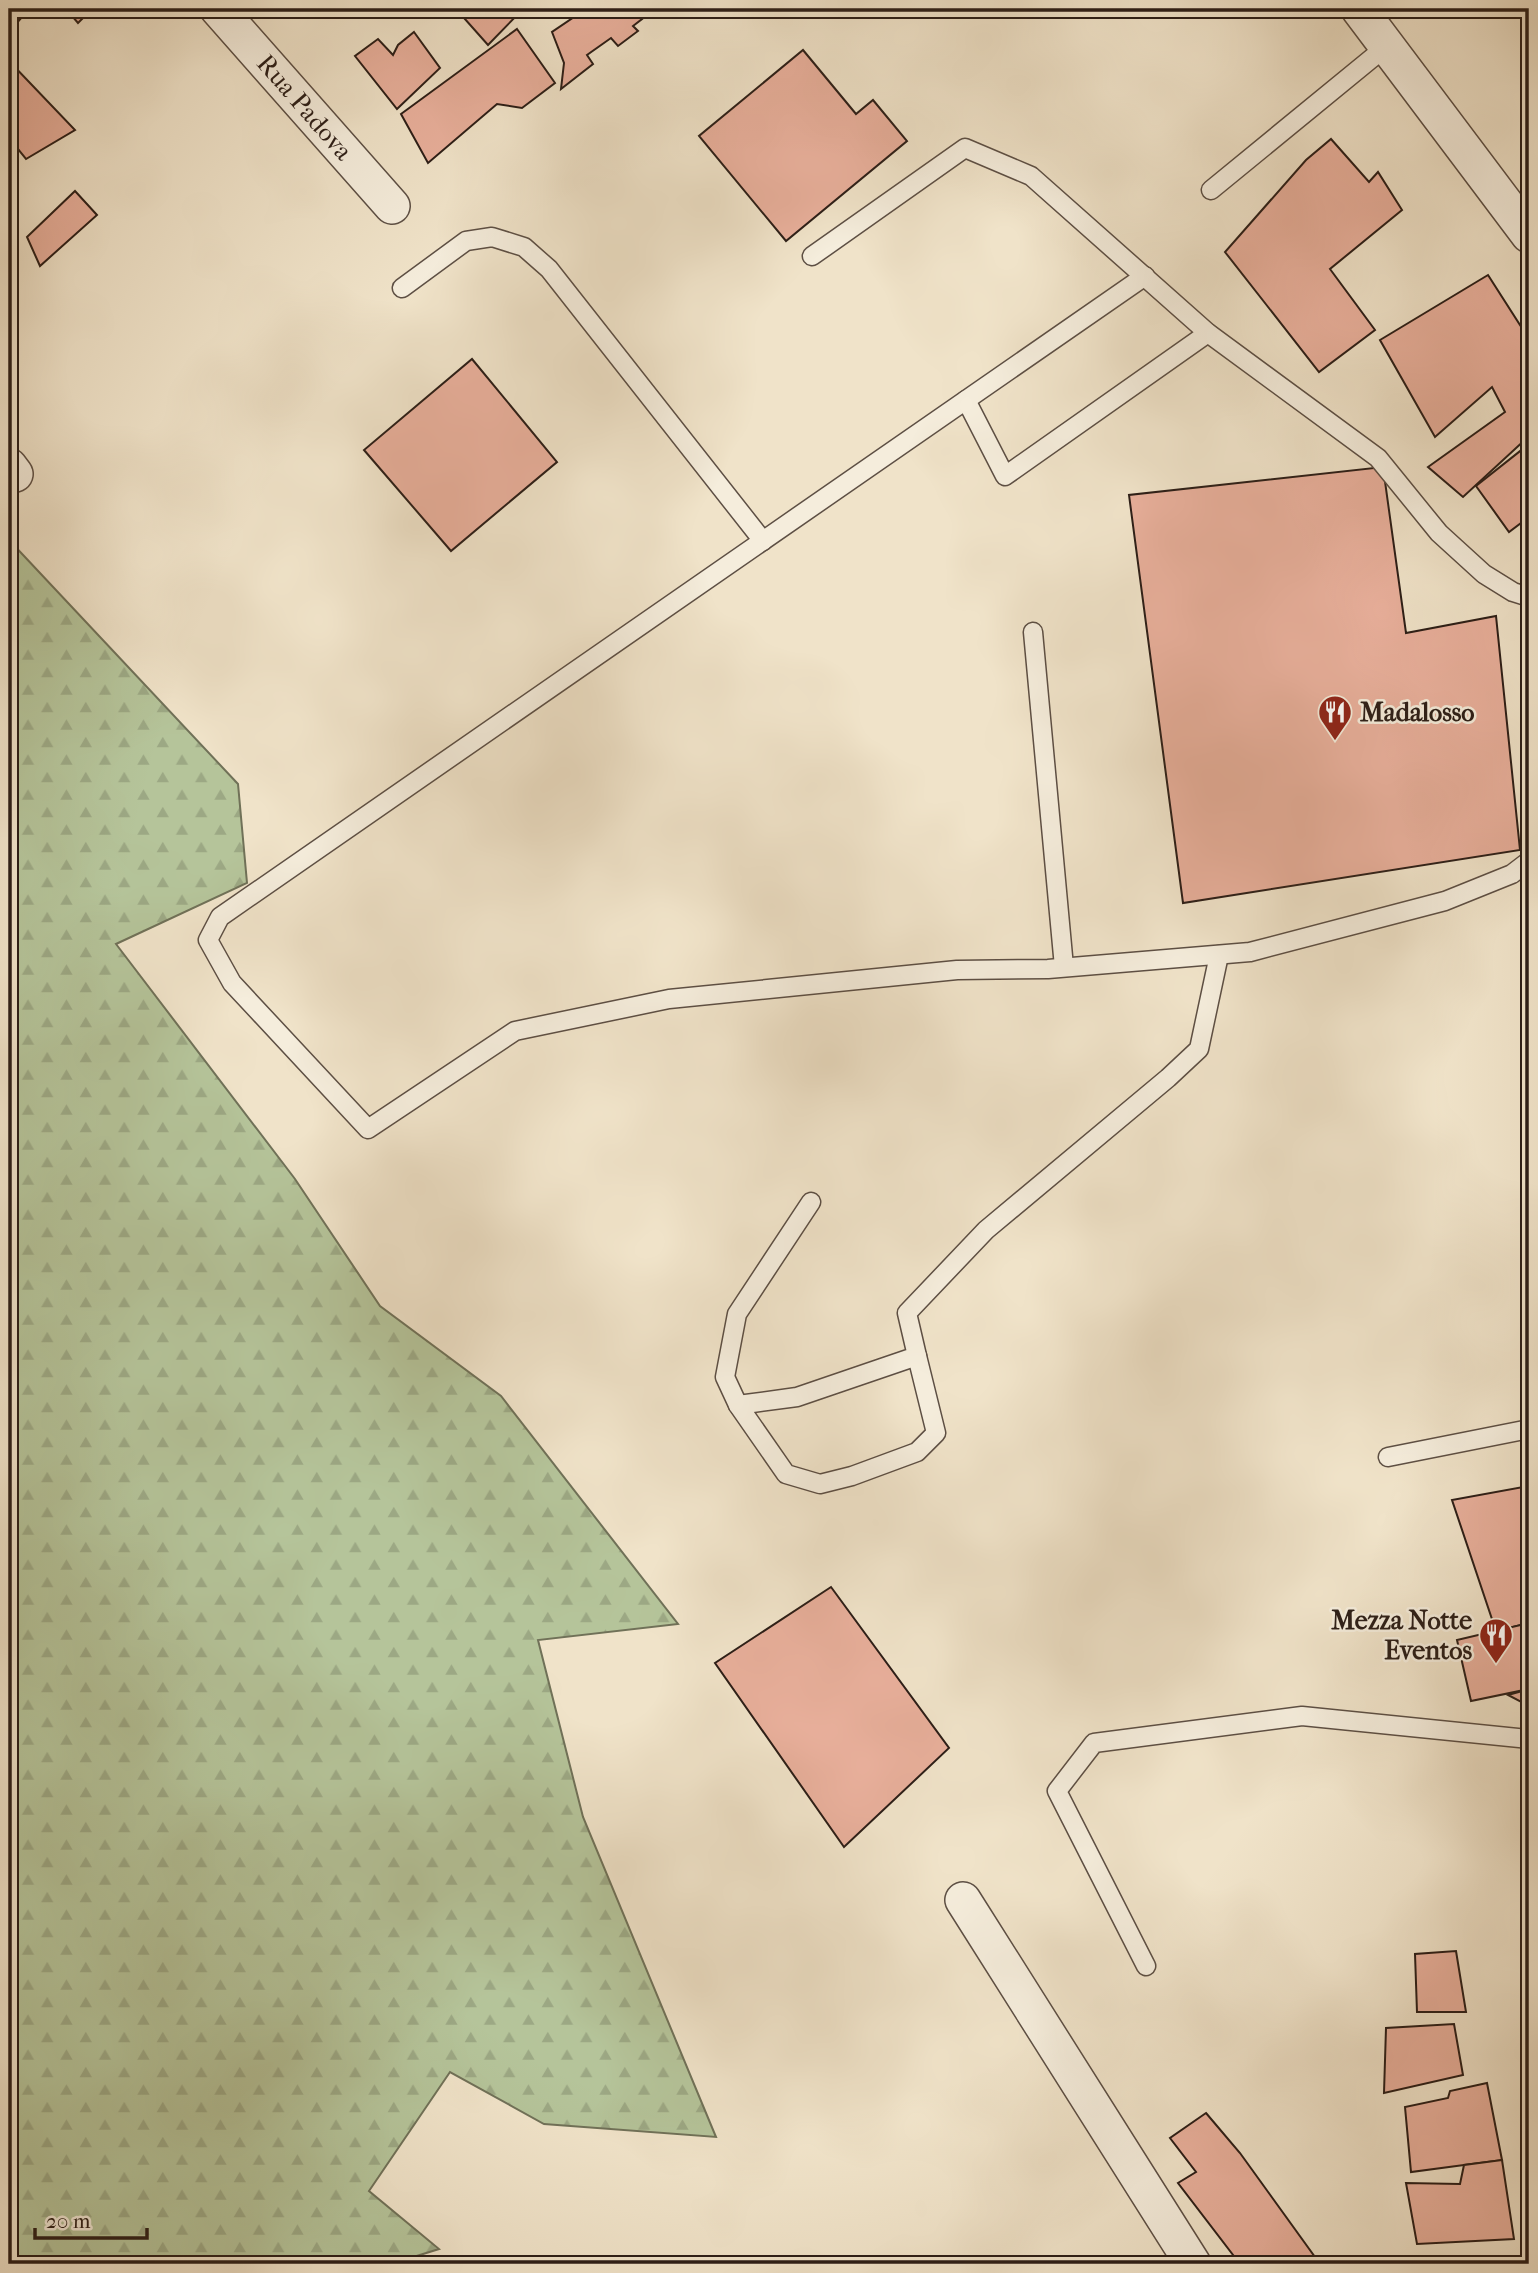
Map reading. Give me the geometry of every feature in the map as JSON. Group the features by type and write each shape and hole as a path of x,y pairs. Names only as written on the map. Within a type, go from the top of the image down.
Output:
{"street":[{"name":"Rua Padova","path":"218,9 392,206"},
{"path":"1359,9 1524,214"},
{"path":"963,1900 1193,2264"}],"lane":[{"path":"1211,190 1388,46"},
{"path":"812,256 965,148 1031,176 1208,333 1378,457 1448,541 1484,574 1513,592 1529,597"},
{"path":"402,288 466,241 492,237 524,247 549,269 763,541"},
{"path":"1145,276 220,917 208,940 232,983 368,1129 515,1031 669,999 957,970 1064,967 1250,952 1445,901 1521,875 1529,861"},
{"path":"966,400 1005,476 1208,333"},
{"path":"1033,632 1064,967"},
{"path":"811,1202 737,1314 725,1377 738,1405 786,1474 820,1484 852,1476 917,1452 936,1433 907,1313 986,1230 1199,1049 1219,955"},
{"path":"738,1405 797,1396 917,1356"},
{"path":"1388,1457 1529,1429"},
{"path":"1146,1966 1058,1791 1094,1743 1302,1716 1529,1740"}],"green space":[{"path":"9,540 238,784 247,883 116,944 295,1179 380,1306 501,1396 678,1624 538,1640 583,1817 716,2137 544,2124 450,2072 369,2191 439,2249 391,2264 9,2264"}],"building":[{"path":"9,9 29,9 9,32"},
{"path":"66,9 92,9 78,23"},
{"path":"456,9 523,9 488,45"},
{"path":"586,9 633,9 642,19 633,26 638,31 618,46 611,38 587,55 593,64 561,89 564,63 552,32"},
{"path":"517,29 555,83 522,108 497,104 428,163 401,114"},
{"path":"414,32 440,68 397,109 355,56 378,39 393,55 398,45"},
{"path":"803,50 856,114 873,100 907,141 786,241 699,136"},
{"path":"9,61 75,130 26,159 9,138"},
{"path":"1331,139 1369,182 1378,172 1402,210 1330,269 1375,330 1319,372 1225,252 1306,160"},
{"path":"75,191 97,215 40,266 27,237"},
{"path":"1488,275 1529,339 1529,364 1526,366 1529,369 1529,436 1463,497 1428,467 1505,412 1492,387 1435,437 1380,340"},
{"path":"472,359 557,462 451,551 364,450"},
{"path":"1529,444 1529,517 1509,532 1476,486"},
{"name":"Madalosso","path":"1383,467 1406,633 1496,616 1520,850 1183,903 1129,495"},
{"path":"1528,945 1529,1090 1527,1090"},
{"path":"1529,1486 1529,1623 1496,1631 1452,1500"},
{"path":"831,1587 949,1748 844,1847 715,1663"},
{"name":"Mezza Notte Eventos","path":"1529,1623 1529,1689 1471,1701 1457,1640"},
{"path":"1529,1689 1529,1706 1508,1695"},
{"path":"1456,1951 1466,2012 1417,2012 1415,1954"},
{"path":"1454,2024 1463,2075 1384,2093 1386,2028"},
{"path":"1487,2083 1502,2160 1411,2172 1405,2107 1448,2098 1450,2091"},
{"path":"1206,2113 1240,2153 1320,2264 1240,2264 1178,2183 1196,2172 1170,2138"},
{"path":"1502,2160 1514,2239 1417,2244 1406,2183 1460,2184 1464,2165"}],"place":[{"name":"Madalosso","path":"1335,742"},
{"name":"Mezza Notte Eventos","path":"1496,1665"}]}
